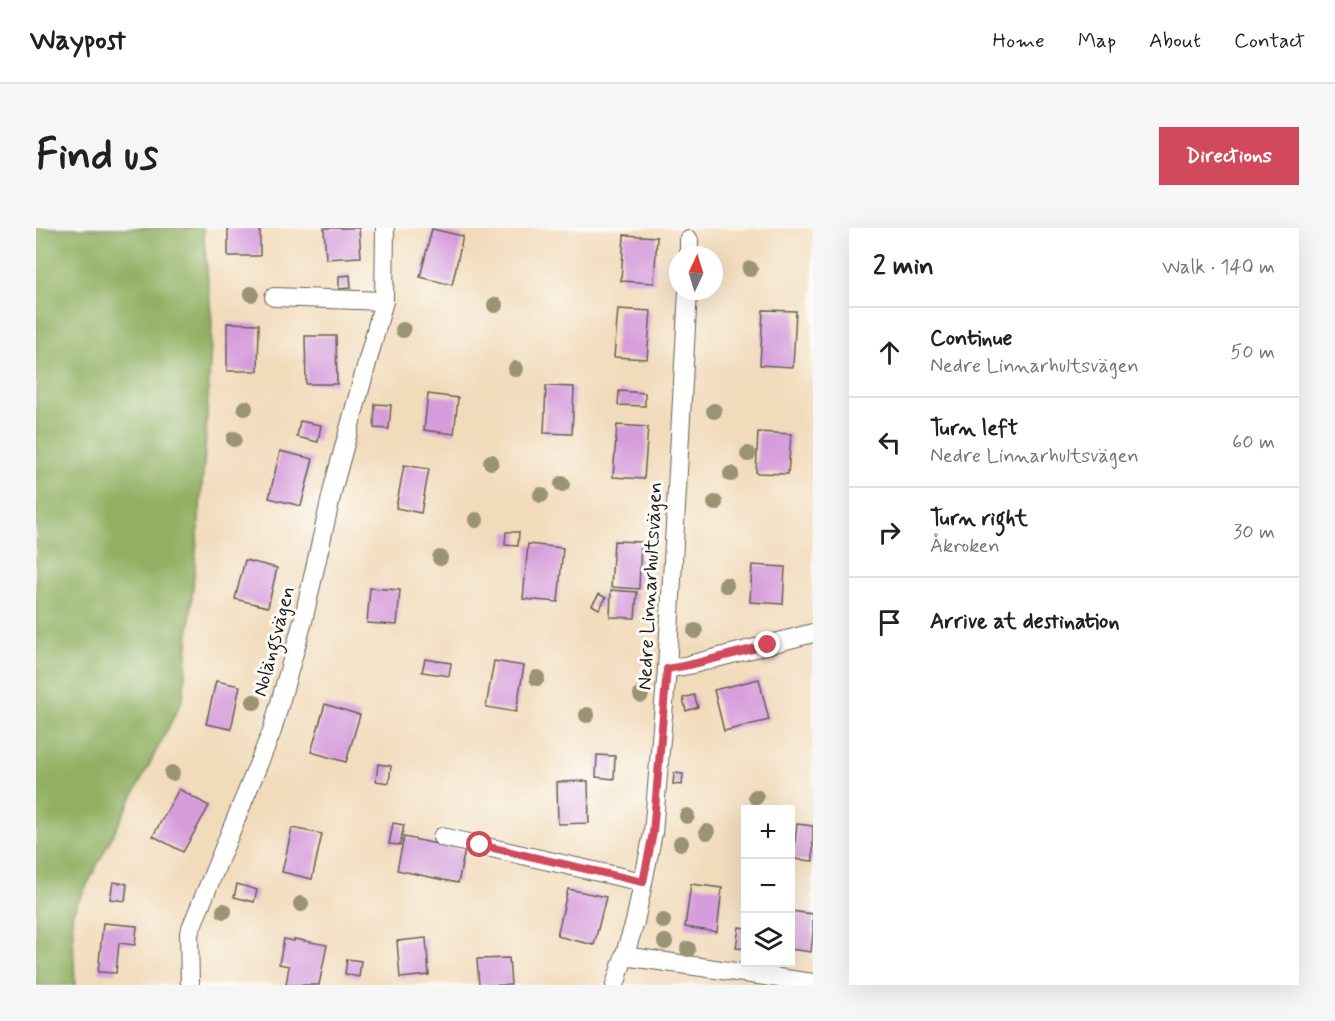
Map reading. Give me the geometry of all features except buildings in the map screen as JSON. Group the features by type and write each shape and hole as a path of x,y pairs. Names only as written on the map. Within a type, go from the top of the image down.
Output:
{"street":[{"name":"Nolängsvägen","path":"190,985 189,933 272,730 303,621 334,484 384,301 385,228"},
{"path":"274,297 384,301"},
{"name":"Nedre Linnarhultsvägen","path":"615,985 635,922 653,833 667,669 688,300"},
{"path":"667,669 813,633"},
{"path":"442,837 643,882"},
{"path":"624,956 813,983"}],"green space":[{"path":"36,228 203,228 212,324 205,451 183,699 72,914 75,985 36,985"}],"route":[{"path":"480,845 643,882 653,833 667,669 768,645"}]}
